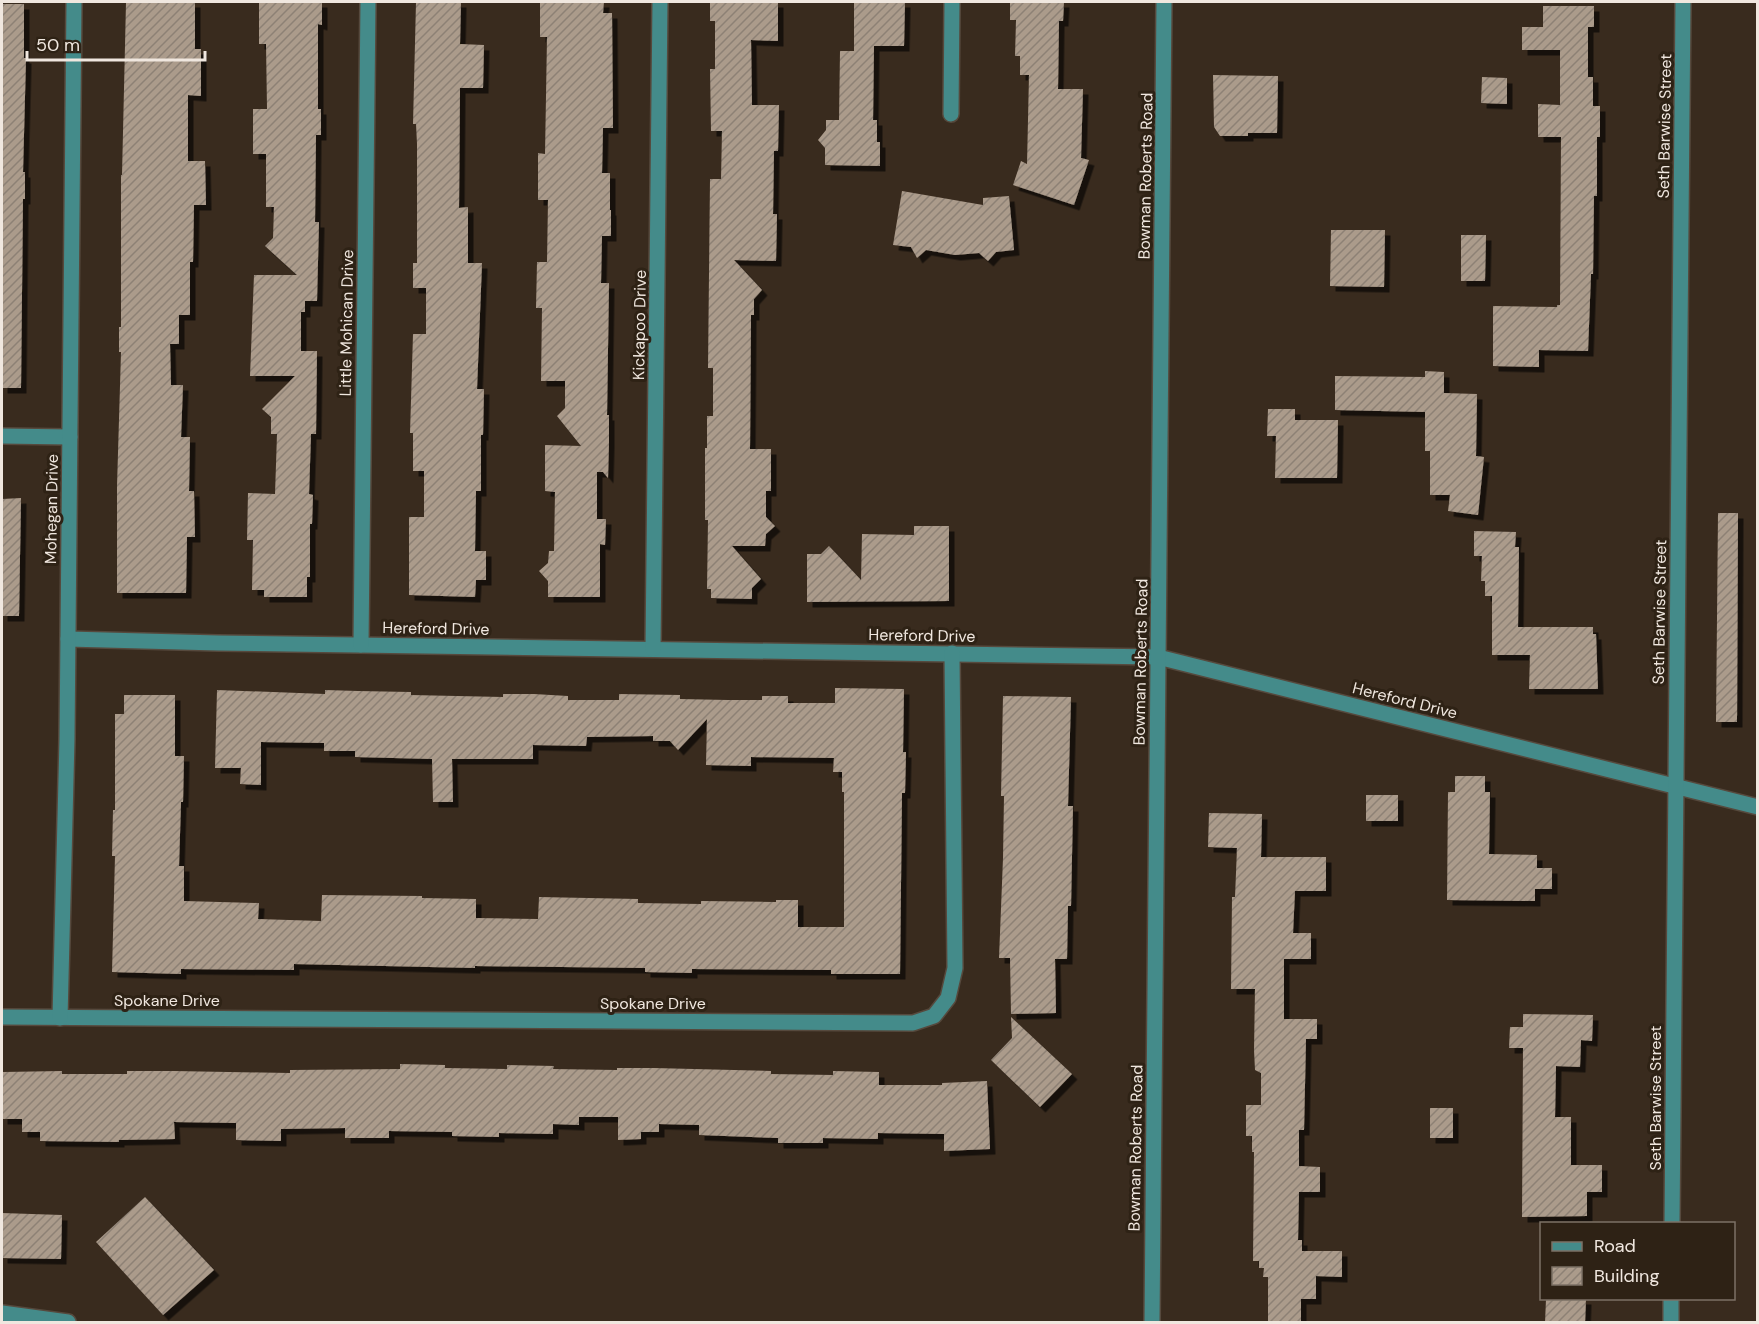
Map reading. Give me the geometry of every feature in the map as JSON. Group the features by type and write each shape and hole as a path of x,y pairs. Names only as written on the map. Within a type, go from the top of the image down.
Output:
{"street":[{"name":"Mohegan Drive","path":"60,1018 68,639 74,2"},
{"name":"Little Mohican Drive","path":"361,645 368,2"},
{"name":"Kickapoo Drive","path":"653,649 660,2"},
{"path":"951,114 952,2"},
{"name":"Bowman Roberts Road","path":"1152,1323 1164,2"},
{"name":"Seth Barwise Street","path":"1672,1222 1683,2"},
{"path":"2,436 70,436"},
{"name":"Hereford Drive","path":"68,639 1158,657 1758,807"},
{"name":"Spokane Drive","path":"2,1017 912,1023 934,1016 948,998 956,968 952,653"},
{"path":"1671,1300 1671,1323"},
{"path":"2,1313 68,1323"}],"building":[{"path":"126,2 195,2 195,49 201,49 201,96 188,95 188,161 205,161 206,205 194,205 193,262 190,262 190,315 179,315 179,344 170,344 171,385 183,385 181,437 190,437 189,491 194,491 195,537 187,537 186,593 117,593 121,175"},
{"path":"259,2 322,2 322,25 318,24 318,109 321,109 321,135 316,135 315,222 319,222 317,301 305,301 305,312 301,312 301,351 317,351 316,434 311,434 309,494 313,495 312,524 310,524 310,577 307,577 307,597 264,597 264,590 252,590 253,540 247,540 248,493 275,494 277,434 271,434 271,417 262,409 295,376 250,376 254,275 297,275 265,246 273,238 274,207 266,207 266,154 253,154 253,109 267,109 266,44 259,44"},
{"path":"416,2 461,2 460,44 484,45 483,88 460,88 459,208 468,207 468,263 482,263 477,389 484,389 483,435 481,435 481,491 476,491 475,551 486,551 486,580 476,580 475,597 409,595 409,517 424,517 424,471 413,471 413,433 410,433 413,334 426,334 426,288 413,288 413,263 417,263 417,144 416,124 413,124"},
{"path":"540,2 604,2 603,13 612,13 613,128 603,128 602,173 610,173 611,236 602,236 601,283 609,283 607,415 609,415 609,442 608,478 603,472 597,472 597,519 606,519 605,545 600,544 600,597 548,597 548,581 539,571 548,563 549,551 554,551 555,492 545,491 545,445 581,446 557,416 565,408 565,381 541,381 542,308 536,308 537,262 547,262 548,200 538,200 538,153 545,154 547,37 540,37"},
{"path":"710,2 778,2 778,41 751,40 752,105 779,105 778,151 774,151 773,214 777,214 776,261 734,260 762,290 754,299 754,315 751,315 750,449 771,449 771,491 766,491 766,517 775,526 766,534 765,546 732,546 761,579 752,588 752,599 711,598 711,589 707,589 708,520 705,520 705,448 707,448 707,416 713,416 713,368 708,368 710,179 721,179 722,131 711,131 710,69 715,69 715,21 710,21"},
{"path":"854,2 905,2 904,46 874,46 873,120 877,120 880,166 825,165 825,148 818,140 826,130 826,120 839,120 840,51 854,51"},
{"path":"1010,2 1064,2 1063,21 1059,21 1058,89 1083,89 1081,158 1089,160 1074,205 1013,185 1021,161 1027,164 1029,75 1020,75 1020,56 1015,56 1016,20 1010,20"},
{"path":"2,4 24,4 24,58 26,58 23,172 25,172 25,199 23,199 21,388 2,388"},
{"path":"1543,6 1594,6 1594,27 1588,27 1588,77 1593,77 1593,106 1600,106 1600,137 1597,137 1597,196 1594,196 1593,274 1591,274 1588,351 1539,350 1539,367 1493,366 1493,306 1557,307 1560,305 1561,137 1538,137 1538,104 1560,105 1560,50 1522,50 1522,27 1543,27"},
{"path":"1213,75 1278,76 1277,133 1220,136 1214,127"},
{"path":"1482,77 1507,78 1507,104 1481,103"},
{"path":"902,191 983,205 983,198 1009,196 1014,250 996,252 988,261 979,253 955,255 926,250 917,258 911,247 893,245"},
{"path":"1331,230 1385,230 1384,287 1330,286"},
{"path":"1461,235 1486,235 1485,281 1461,281"},
{"path":"1425,371 1444,372 1444,393 1477,394 1476,456 1484,457 1478,515 1448,511 1450,495 1430,495 1430,451 1425,451 1425,412 1335,410 1335,376 1425,377"},
{"path":"1268,409 1295,409 1295,420 1338,420 1337,478 1275,478 1276,436 1267,436"},
{"path":"21,498 19,616 2,616 2,499"},
{"path":"1718,513 1738,513 1737,722 1716,722"},
{"path":"914,526 949,526 949,601 807,602 807,554 821,554 829,546 861,580 862,534 914,535"},
{"path":"1474,531 1516,532 1515,547 1519,547 1518,627 1593,627 1593,634 1596,634 1598,689 1529,689 1530,655 1492,655 1492,596 1485,596 1485,581 1481,581 1482,556 1474,556"},
{"path":"835,688 904,689 903,752 906,752 905,793 902,793 900,974 831,974 831,970 692,969 692,973 645,972 645,968 475,966 475,968 294,964 294,970 181,969 181,974 112,972 115,714 124,714 124,695 175,695 175,756 184,756 179,866 184,866 184,901 259,903 258,919 321,921 322,895 476,899 476,918 538,919 539,897 638,899 638,903 701,904 701,901 798,900 798,927 844,927 844,792 842,792 842,772 833,772 834,758 751,757 751,766 706,765 707,719 678,750 670,741 653,741 653,736 587,737 586,746 533,745 533,759 452,759 453,802 433,802 432,759 355,757 355,751 324,751 324,743 261,742 261,785 240,784 241,768 215,768 217,690 325,694 325,690 411,692 411,695 503,697 503,694 534,694 568,696 568,700 619,700 619,694 680,695 680,699 728,700 762,700 762,696 788,696 788,703 835,703"},
{"path":"1003,696 1071,697 1068,806 1073,806 1071,906 1068,906 1067,959 1055,959 1056,1013 1011,1014 1010,958 999,958 1004,796 1001,796"},
{"path":"1455,776 1485,776 1485,792 1490,792 1489,854 1537,855 1537,868 1552,868 1552,889 1535,889 1535,901 1447,900 1448,792 1455,792"},
{"path":"1366,795 1398,795 1398,821 1366,821"},
{"path":"1209,813 1262,814 1261,857 1326,857 1326,891 1295,891 1293,933 1311,933 1311,959 1284,959 1284,1019 1317,1019 1317,1039 1306,1039 1304,1130 1299,1130 1299,1166 1320,1167 1320,1192 1299,1192 1298,1240 1302,1240 1302,1251 1342,1251 1342,1277 1316,1276 1316,1299 1301,1299 1301,1323 1268,1323 1268,1277 1263,1277 1264,1268 1259,1268 1259,1261 1253,1261 1254,1152 1252,1152 1252,1136 1246,1136 1246,1105 1261,1105 1261,1073 1255,1070 1255,989 1231,989 1232,897 1235,897 1237,848 1208,847"},
{"path":"1523,1014 1593,1015 1592,1041 1581,1040 1580,1067 1556,1066 1555,1117 1571,1117 1571,1165 1602,1165 1602,1192 1587,1192 1587,1216 1522,1217 1523,1048 1509,1048 1510,1027 1523,1027"},
{"path":"1011,1017 1072,1074 1040,1107 991,1060 1012,1038"},
{"path":"400,1064 445,1065 445,1068 507,1069 507,1065 554,1066 553,1069 654,1068 771,1071 771,1074 833,1075 833,1071 879,1072 879,1085 942,1085 942,1083 987,1081 990,1149 944,1151 944,1134 878,1133 878,1139 823,1138 823,1143 778,1143 778,1138 699,1135 699,1125 659,1124 659,1132 641,1132 641,1139 618,1140 618,1117 579,1117 579,1125 553,1124 553,1134 499,1133 499,1137 452,1136 452,1132 389,1131 389,1138 345,1138 345,1128 281,1129 281,1141 236,1140 236,1123 174,1122 175,1139 119,1140 119,1142 40,1141 40,1132 22,1132 22,1119 2,1119 2,1072 290,1073 290,1070 400,1069"},
{"path":"1430,1108 1453,1108 1453,1138 1430,1138"},
{"path":"145,1197 214,1270 163,1315 96,1242"},
{"path":"2,1213 62,1215 61,1259 2,1258"},
{"path":"1546,1300 1586,1300 1585,1323 1545,1323"}]}
